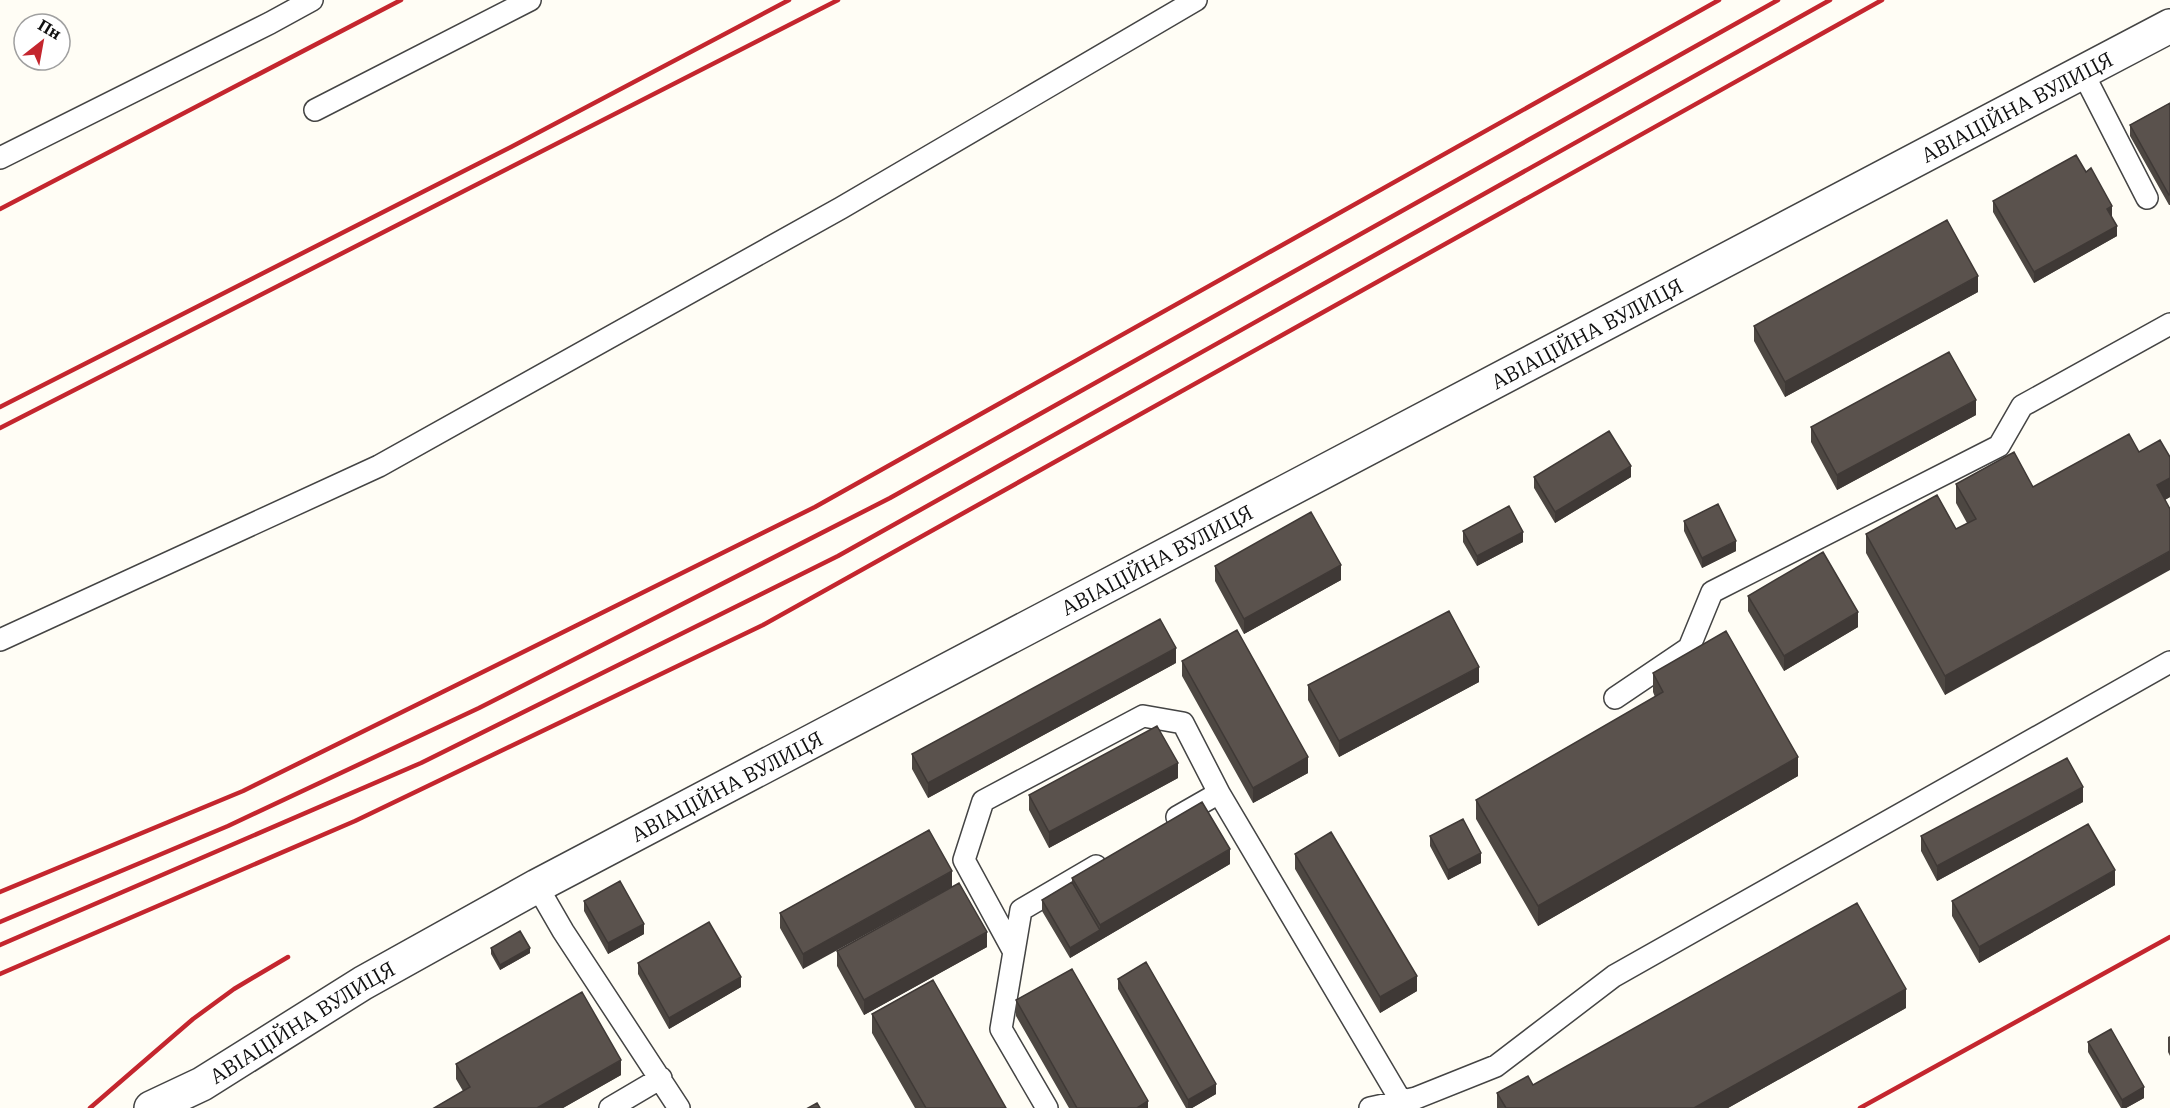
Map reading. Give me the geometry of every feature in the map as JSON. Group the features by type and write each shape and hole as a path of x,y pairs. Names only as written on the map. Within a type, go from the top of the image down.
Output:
{"street":[{"name":"АВІАЦІЙНА ВУЛИЦЯ","path":"151,1108 201,1084 363,983 537,886 2170,26"}],"lane":[{"path":"0,158 312,0"},
{"path":"315,110 530,0"},
{"path":"0,640 379,466 841,208 1196,0"},
{"path":"2083,73 2147,198"},
{"path":"1615,698 1689,648 1712,591 1999,446 2022,406 2170,324"},
{"path":"1370,1108 1416,1098 1496,1066 1614,976 2170,662"},
{"path":"1014,952 963,860 983,801 1143,716 1182,723 1219,793 1401,1101"},
{"path":"1160,828 1219,793"},
{"path":"1047,1108 1001,1029 1021,910 1110,857"},
{"path":"537,886 563,932 661,1078 678,1108"},
{"path":"610,1108 661,1078"}],"building":[{"path":"2170,103 2170,194 2169,195 2130,125"},
{"path":"2076,155 2086,172 2091,168 2112,206 2107,209 2117,226 2034,272 1993,201"},
{"path":"1947,220 1978,276 1785,382 1754,326"},
{"path":"1949,352 1976,400 1837,475 1811,427"},
{"path":"1609,431 1631,466 1555,512 1534,477"},
{"path":"2129,434 2139,452 2160,440 2170,457 2170,478 2157,485 2170,509 2170,551 1945,676 1866,534 1937,495 1956,529 1976,519 1956,484 2014,452 2033,487"},
{"path":"1718,504 1736,541 1702,558 1684,521"},
{"path":"1509,506 1523,532 1477,556 1463,531"},
{"path":"1311,512 1341,565 1244,619 1215,566"},
{"path":"1823,552 1858,612 1784,656 1748,596"},
{"path":"1449,611 1479,667 1339,741 1308,685"},
{"path":"1160,619 1176,648 928,783 912,754"},
{"path":"1237,630 1308,757 1253,788 1182,661"},
{"path":"1726,631 1798,757 1538,906 1476,800 1663,692 1653,673"},
{"path":"1157,726 1178,763 1049,832 1029,795"},
{"path":"2067,758 2083,787 1937,866 1921,836"},
{"path":"1202,802 1230,849 1100,925 1072,878"},
{"path":"1463,819 1481,853 1448,870 1430,836"},
{"path":"2088,824 2115,870 1979,947 1952,901"},
{"path":"929,830 952,871 803,954 780,913"},
{"path":"1331,832 1417,976 1380,997 1295,854"},
{"path":"620,881 644,924 608,943 584,901"},
{"path":"1072,882 1100,930 1070,948 1042,900"},
{"path":"959,883 987,932 864,1000 837,951"},
{"path":"1857,903 1906,989 1694,1108 1506,1108 1497,1093 1528,1076 1533,1085"},
{"path":"709,922 741,977 669,1018 638,963"},
{"path":"520,931 530,948 500,965 491,948"},
{"path":"1146,962 1216,1084 1188,1100 1118,979"},
{"path":"1072,969 1148,1101 1137,1108 1077,1108 1016,1000"},
{"path":"933,980 1006,1108 926,1108 872,1014"},
{"path":"582,992 621,1060 537,1108 434,1108 470,1087 456,1064"},
{"path":"2111,1029 2144,1087 2122,1100 2088,1042"},
{"path":"817,1103 820,1108 808,1108"}],"railway":[{"path":"0,209 401,0"},
{"path":"0,407 511,147 789,0"},
{"path":"0,428 838,0"},
{"path":"0,892 243,791 815,507 1719,0"},
{"path":"0,922 228,826 479,708 890,498 1778,0"},
{"path":"0,945 421,763 838,556 1830,0"},
{"path":"0,974 355,821 763,625 1882,0"},
{"path":"1860,1108 2170,937"},
{"path":"90,1108 193,1019 234,989 288,957"}]}
